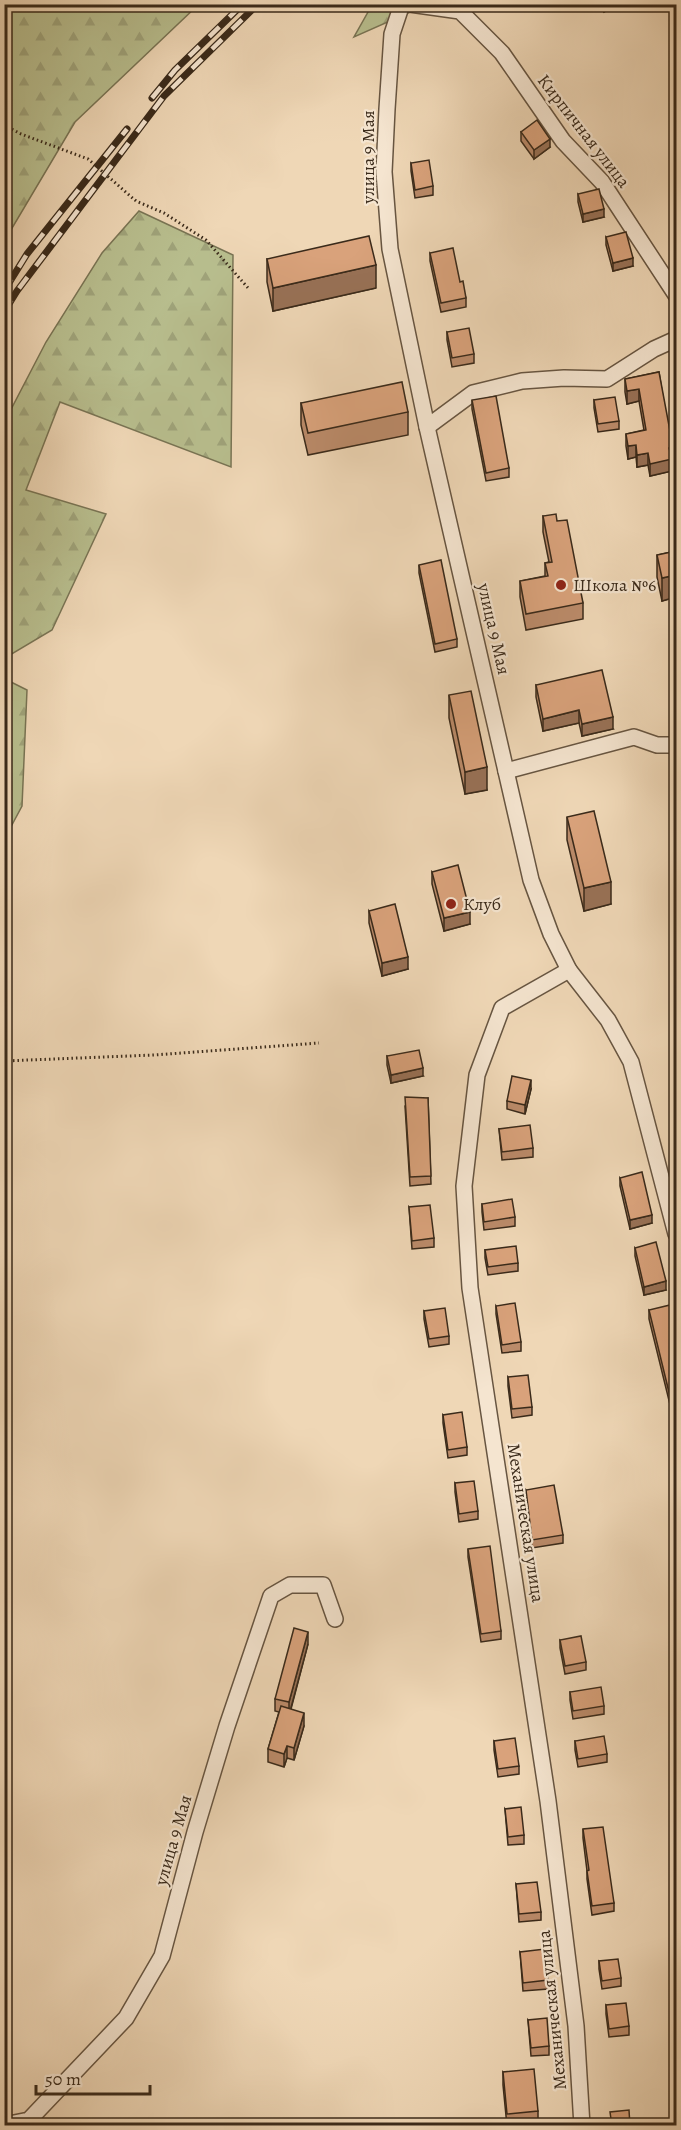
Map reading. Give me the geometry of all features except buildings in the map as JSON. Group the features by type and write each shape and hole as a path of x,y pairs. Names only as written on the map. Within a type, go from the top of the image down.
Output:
{"street":[{"name":"улица 9 Мая","path":"402,4 392,34 384,172 390,249 428,427 531,880 551,934 569,970 608,1020 631,1062 676,1234"},
{"name":"Кирпичная улица","path":"410,4 460,11 502,53 563,141 602,182 676,295"},
{"path":"428,427 473,393 522,381 564,378 607,379 654,349 676,339"},
{"path":"506,771 634,737 657,745 676,745"},
{"name":"Механическая улица","path":"569,970 502,1008 477,1075 464,1186 470,1288 548,1801 576,2026 582,2126"},
{"name":"улица 9 Мая","path":"4,2125 29,2120 126,2018 162,1956 220,1747 272,1596 291,1586 323,1585 336,1619"}],"path":[{"path":"4,125 21,134 88,159 136,201 164,213 206,240 249,289"},
{"path":"4,1061 154,1055 320,1043"}],"green space":[{"path":"5,4 198,5 75,122 5,240"},
{"path":"372,5 426,5 354,37"},
{"path":"139,211 233,255 231,467 60,402 26,490 106,514 52,630 5,658 5,421 46,342 102,253"},
{"path":"5,679 27,690 22,806 5,838"}],"railway":[{"path":"152,98 175,70 243,4"},
{"path":"4,312 17,291 164,96 258,4"},
{"path":"4,291 27,254 127,129"}],"place":[{"name":"Школа №6","path":"561,585"},
{"name":"Клуб","path":"451,904"}]}
